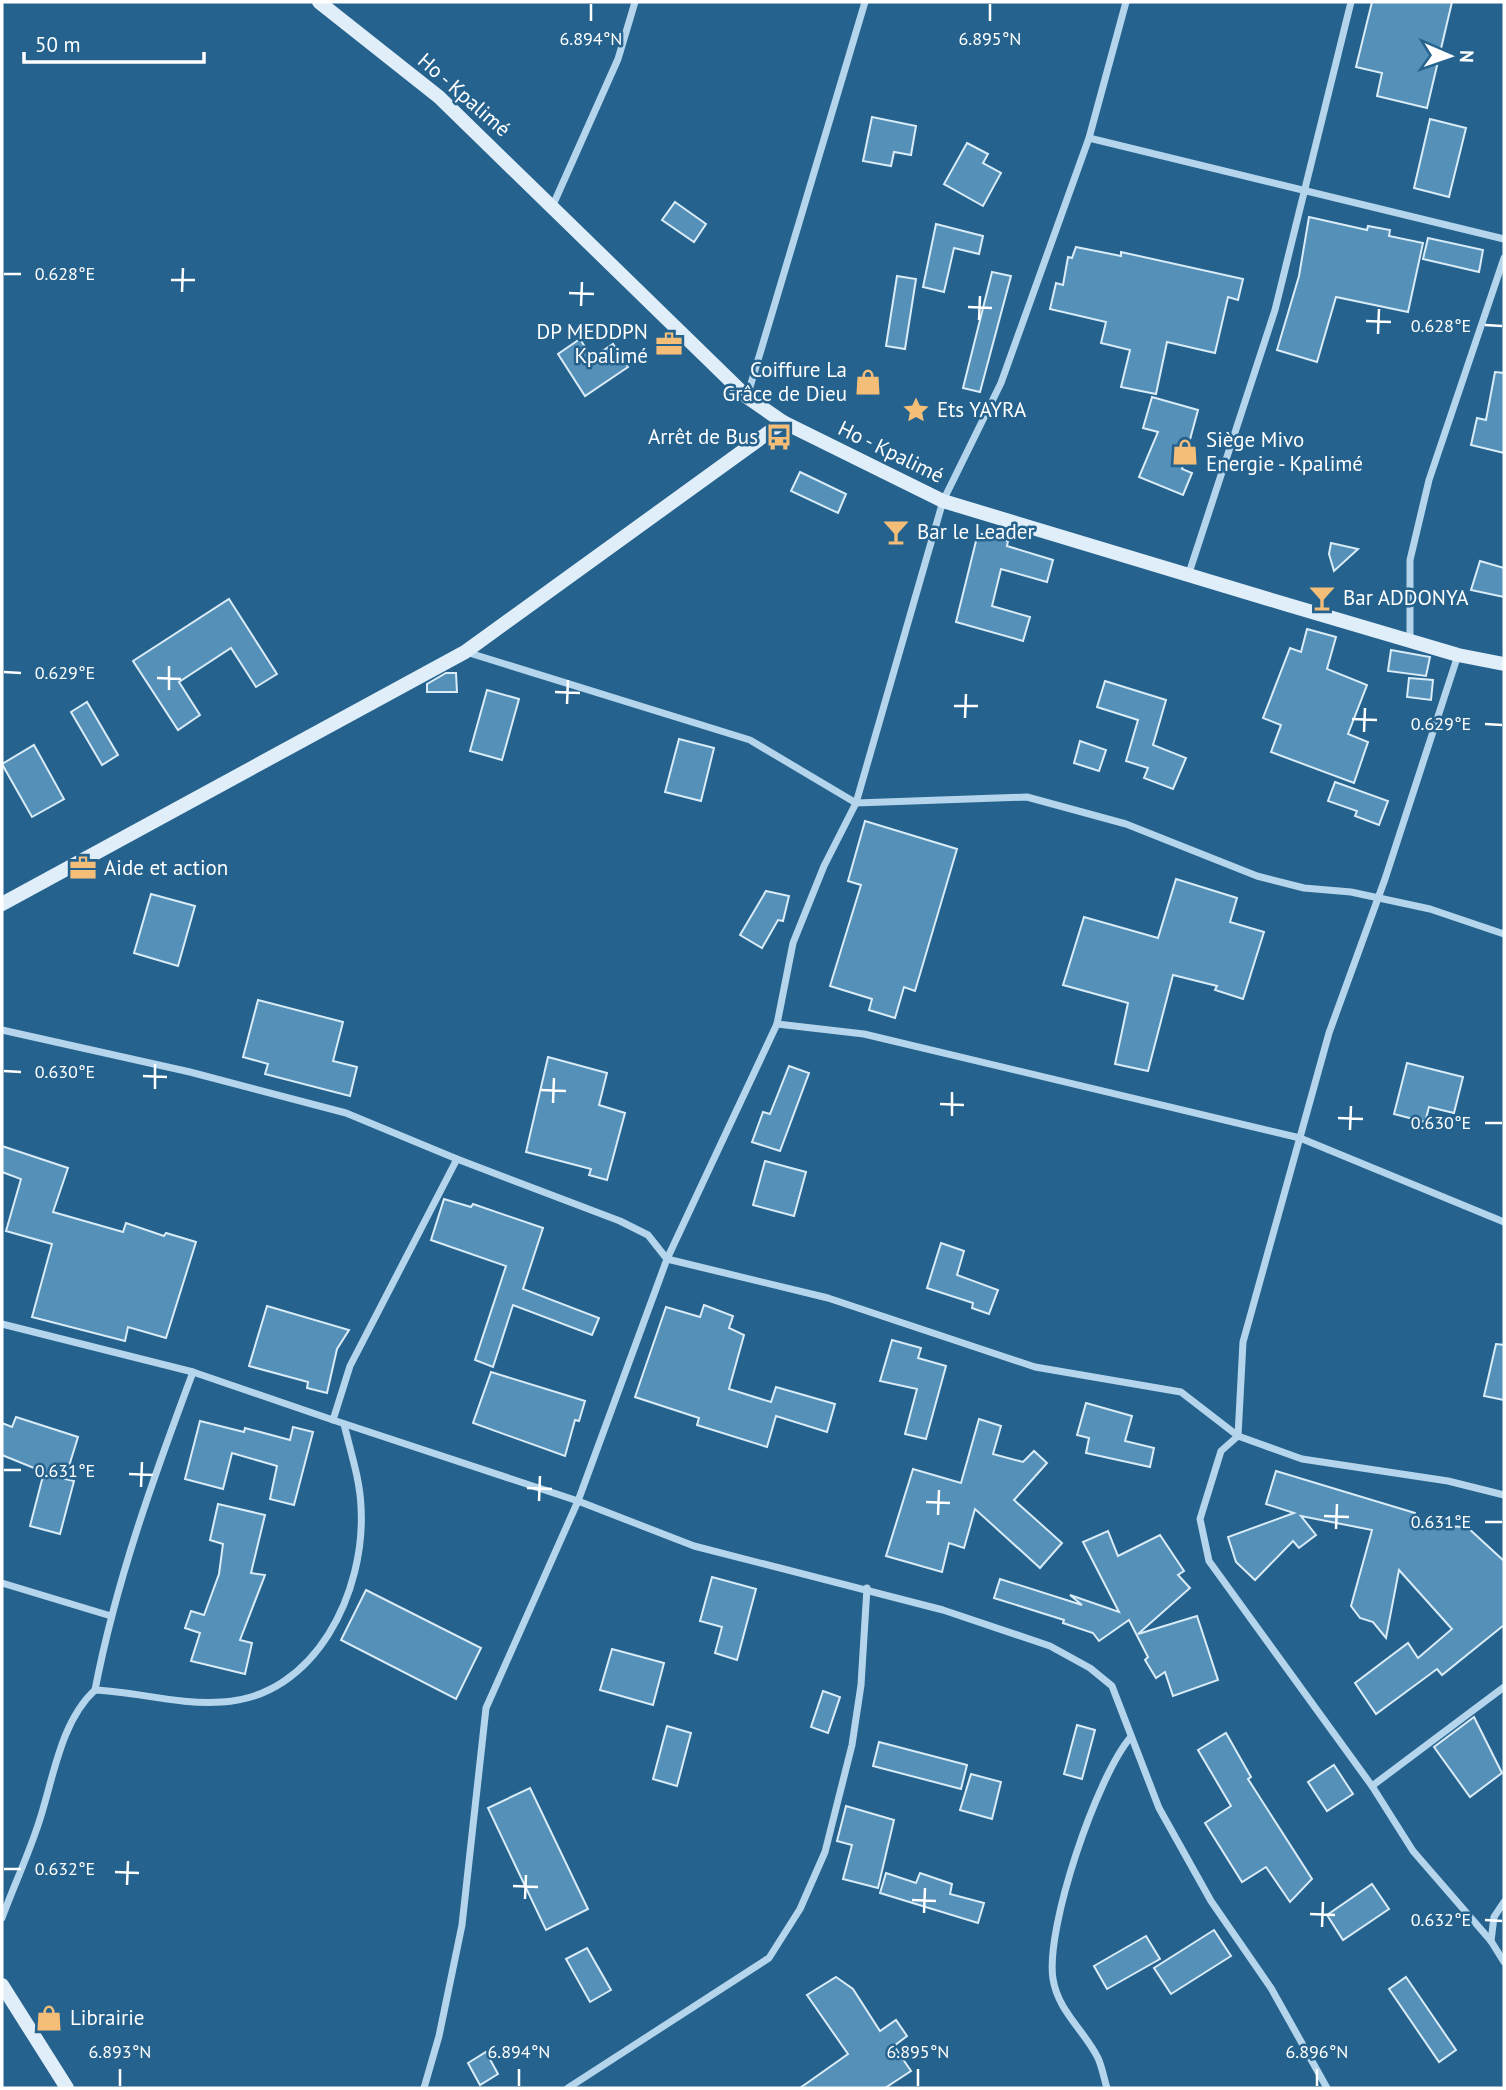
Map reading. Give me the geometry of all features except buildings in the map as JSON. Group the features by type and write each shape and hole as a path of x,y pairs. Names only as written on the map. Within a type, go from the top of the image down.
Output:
{"main road":[{"name":"Ho - Kpalimé","path":"319,2 439,97 553,205 747,397 783,422 943,502 1458,655 1504,664"},
{"path":"2,904 465,652 783,422"},
{"path":"2,1985 67,2088"}],"street":[{"path":"553,205 618,59 635,2"},
{"path":"747,397 865,2"},
{"path":"424,2088 439,2036 462,1925 486,1708 578,1501 667,1259 777,1024 793,943 824,866 856,803 943,502 1001,383 1089,138 1126,2"},
{"path":"1189,573 1275,310 1351,2"},
{"path":"1089,138 1504,239"},
{"path":"1410,639 1410,560 1429,480 1504,258"},
{"path":"465,652 750,740 856,803 1027,797 1126,824 1257,876 1304,888 1377,897 1430,909 1504,934"},
{"path":"1458,655 1329,1033 1243,1342 1238,1436 1221,1451 1200,1519 1209,1561 1372,1786 1413,1851 1490,1941 1504,1962"},
{"path":"777,1024 864,1034 1300,1138 1504,1222"},
{"path":"2,1030 190,1072 346,1113 620,1221 648,1235 667,1259 828,1298 1035,1367 1181,1392 1238,1436 1301,1458 1448,1481 1504,1495"},
{"path":"333,1420 350,1366 457,1159"},
{"path":"2,1324 193,1372 578,1501 694,1546 867,1588 1050,1646 1090,1668 1112,1686 1159,1808 1211,1901 1271,1988 1327,2088"},
{"path":"2,1918 37,1828 72,1721 83,1702 95,1690 111,1616 141,1511 193,1372"},
{"path":"95,1690 135,1692 172,1701 224,1702 276,1688 314,1655 350,1592 360,1546 361,1505 344,1423"},
{"path":"2,1583 111,1616"},
{"path":"568,2088 769,1958 800,1909 825,1852 852,1745 861,1685 867,1588"},
{"path":"1372,1786 1504,1688"},
{"path":"1107,2088 1096,2054 1062,2007 1053,1979 1054,1952 1065,1884 1115,1756 1130,1738"},
{"path":"1490,1941 1494,1917 1504,1902"}],"place":[{"name":"DP MEDDPN Kpalimé","path":"669,344"},
{"name":"Coiffure La Grâce de Dieu","path":"868,382"},
{"name":"Ets YAYRA","path":"916,410"},
{"name":"Arrêt de Bus","path":"779,437"},
{"name":"Siège Mivo Energie - Kpalimé","path":"1185,452"},
{"name":"Bar le Leader","path":"896,532"},
{"name":"Bar ADDONYA","path":"1322,598"},
{"name":"Aide et action","path":"83,868"},
{"name":"Librairie","path":"49,2018"}]}
